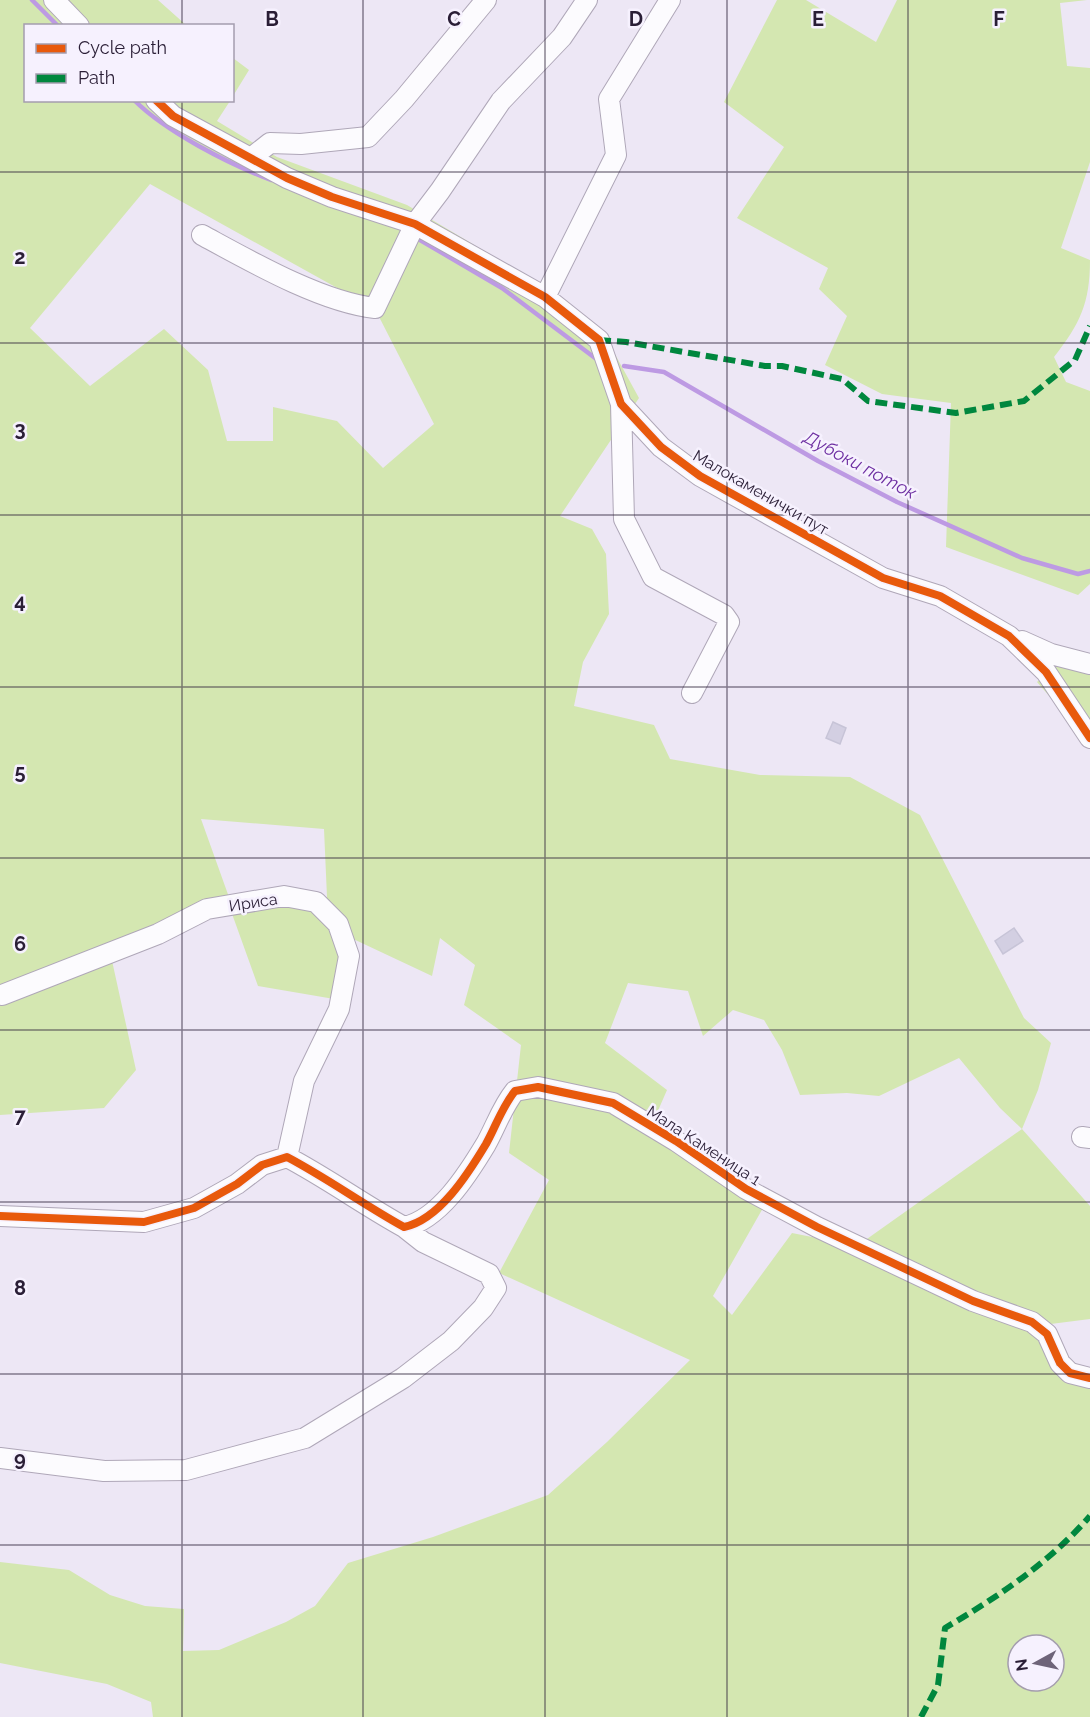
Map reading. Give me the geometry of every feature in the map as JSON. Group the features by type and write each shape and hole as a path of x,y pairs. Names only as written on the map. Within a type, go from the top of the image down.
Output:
{"street":[{"path":"54,0 77,24"},
{"path":"251,158 270,143 301,144 368,137 404,99 486,0"},
{"path":"202,235 291,280 353,306 375,308 414,224 440,191 501,101 562,37 587,0"},
{"path":"545,297 616,155 609,99 670,0"},
{"name":"Малокаменички пут","path":"158,102 173,116 286,178 332,197 414,224 545,297 599,340 621,404 661,447 700,476 883,578 940,596 1009,636 1046,672 1090,738"},
{"path":"621,404 624,519 653,577 724,615 729,622 692,693"},
{"path":"1009,636 1051,654 1090,664"},
{"name":"Ириса","path":"2,995 158,934 207,909 284,896 316,902 338,924 349,956 339,1009 304,1081 286,1157"},
{"name":"Мала Каменица 1","path":"404,1227 419,1224 436,1213 486,1144 506,1102 515,1091 538,1087 566,1092 613,1103 676,1141 746,1189 806,1221 973,1302 1032,1323 1047,1334 1060,1364 1071,1373 1090,1378"},
{"path":"0,1216 144,1222 194,1208 237,1184 262,1165 286,1157 315,1172 367,1207 404,1227 423,1242 489,1274 496,1288 483,1308 451,1341 404,1378 305,1438 186,1470 104,1471 0,1458"}],"green space":[{"path":"0,0 158,0 185,24 24,24 24,102 229,102 217,121 277,157 407,205 513,268 605,336 639,398 560,516 592,529 606,554 609,614 583,662 574,706 654,725 670,759 760,775 850,777 920,815 1024,1018 1051,1043 1038,1090 1022,1129 1090,1206 1090,1319 1035,1326 1057,1374 1084,1385 1090,1384 1090,1717 153,1717 151,1702 107,1684 0,1663 0,1562 69,1570 110,1595 145,1606 184,1609 183,1651 219,1650 286,1622 315,1606 348,1563 433,1537 548,1495 607,1442 690,1360 499,1273 549,1180 509,1153 521,1045 464,1005 475,965 440,938 432,976 349,937 340,1000 258,986 231,911 327,897 324,829 201,819 230,900 109,947 136,1070 104,1108 0,1115","holes":["150,184 375,309 434,424 383,468 337,421 273,407 273,441 227,441 208,370 164,329 90,386 30,328","628,983 688,991 703,1036 733,1010 764,1020 782,1050 800,1095 847,1093 879,1096 959,1058 1000,1108 1022,1129 857,1246 792,1233 732,1315 713,1296 763,1208 650,1129 667,1090 605,1043"]},
{"path":"777,0 806,0 876,42 897,0 1087,0 1060,3 1067,66 1090,68 1090,162 1061,248 1090,260 1090,275 1082,312 1071,334 1054,357 1066,382 1090,391 1090,584 1078,595 946,547 951,403 882,394 825,365 847,316 819,289 828,268 737,218 784,147 724,102"},
{"path":"234,59 249,70 234,94"},
{"path":"1055,665 1090,671 1090,743 1037,682"}],"building":[{"path":"833,722 846,728 840,744 826,738"},
{"path":"1014,928 1023,941 1003,954 995,941"}],"waterway":[{"name":"Дубоки поток","path":"32,0 56,24"},
{"name":"Дубоки поток","path":"136,102 163,124 199,146 271,180"},
{"name":"Дубоки поток","path":"420,240 502,288 595,358"},
{"name":"Дубоки поток","path":"624,366 664,372 818,461 897,502 1022,558 1078,574 1090,571"}],"marked path":[{"path":"599,340 626,342 765,366 782,366 842,379 868,401 956,413 1024,401 1075,360 1090,326"},
{"path":"921,1717 938,1685 945,1628 1022,1578 1058,1549 1090,1516"}],"cycle path":[{"path":"158,102 173,116 287,178 332,197 415,224 545,297 599,340 621,404 661,447 700,476 883,578 940,596 1009,636 1046,672 1090,738"},
{"path":"0,1216 144,1222 194,1208 237,1184 262,1165 287,1157 404,1227 417,1223 441,1206 461,1182 479,1156 515,1091 538,1087 613,1103 676,1141 746,1189 817,1227 973,1301 1032,1322 1047,1334 1060,1363 1070,1373 1090,1378"}]}
